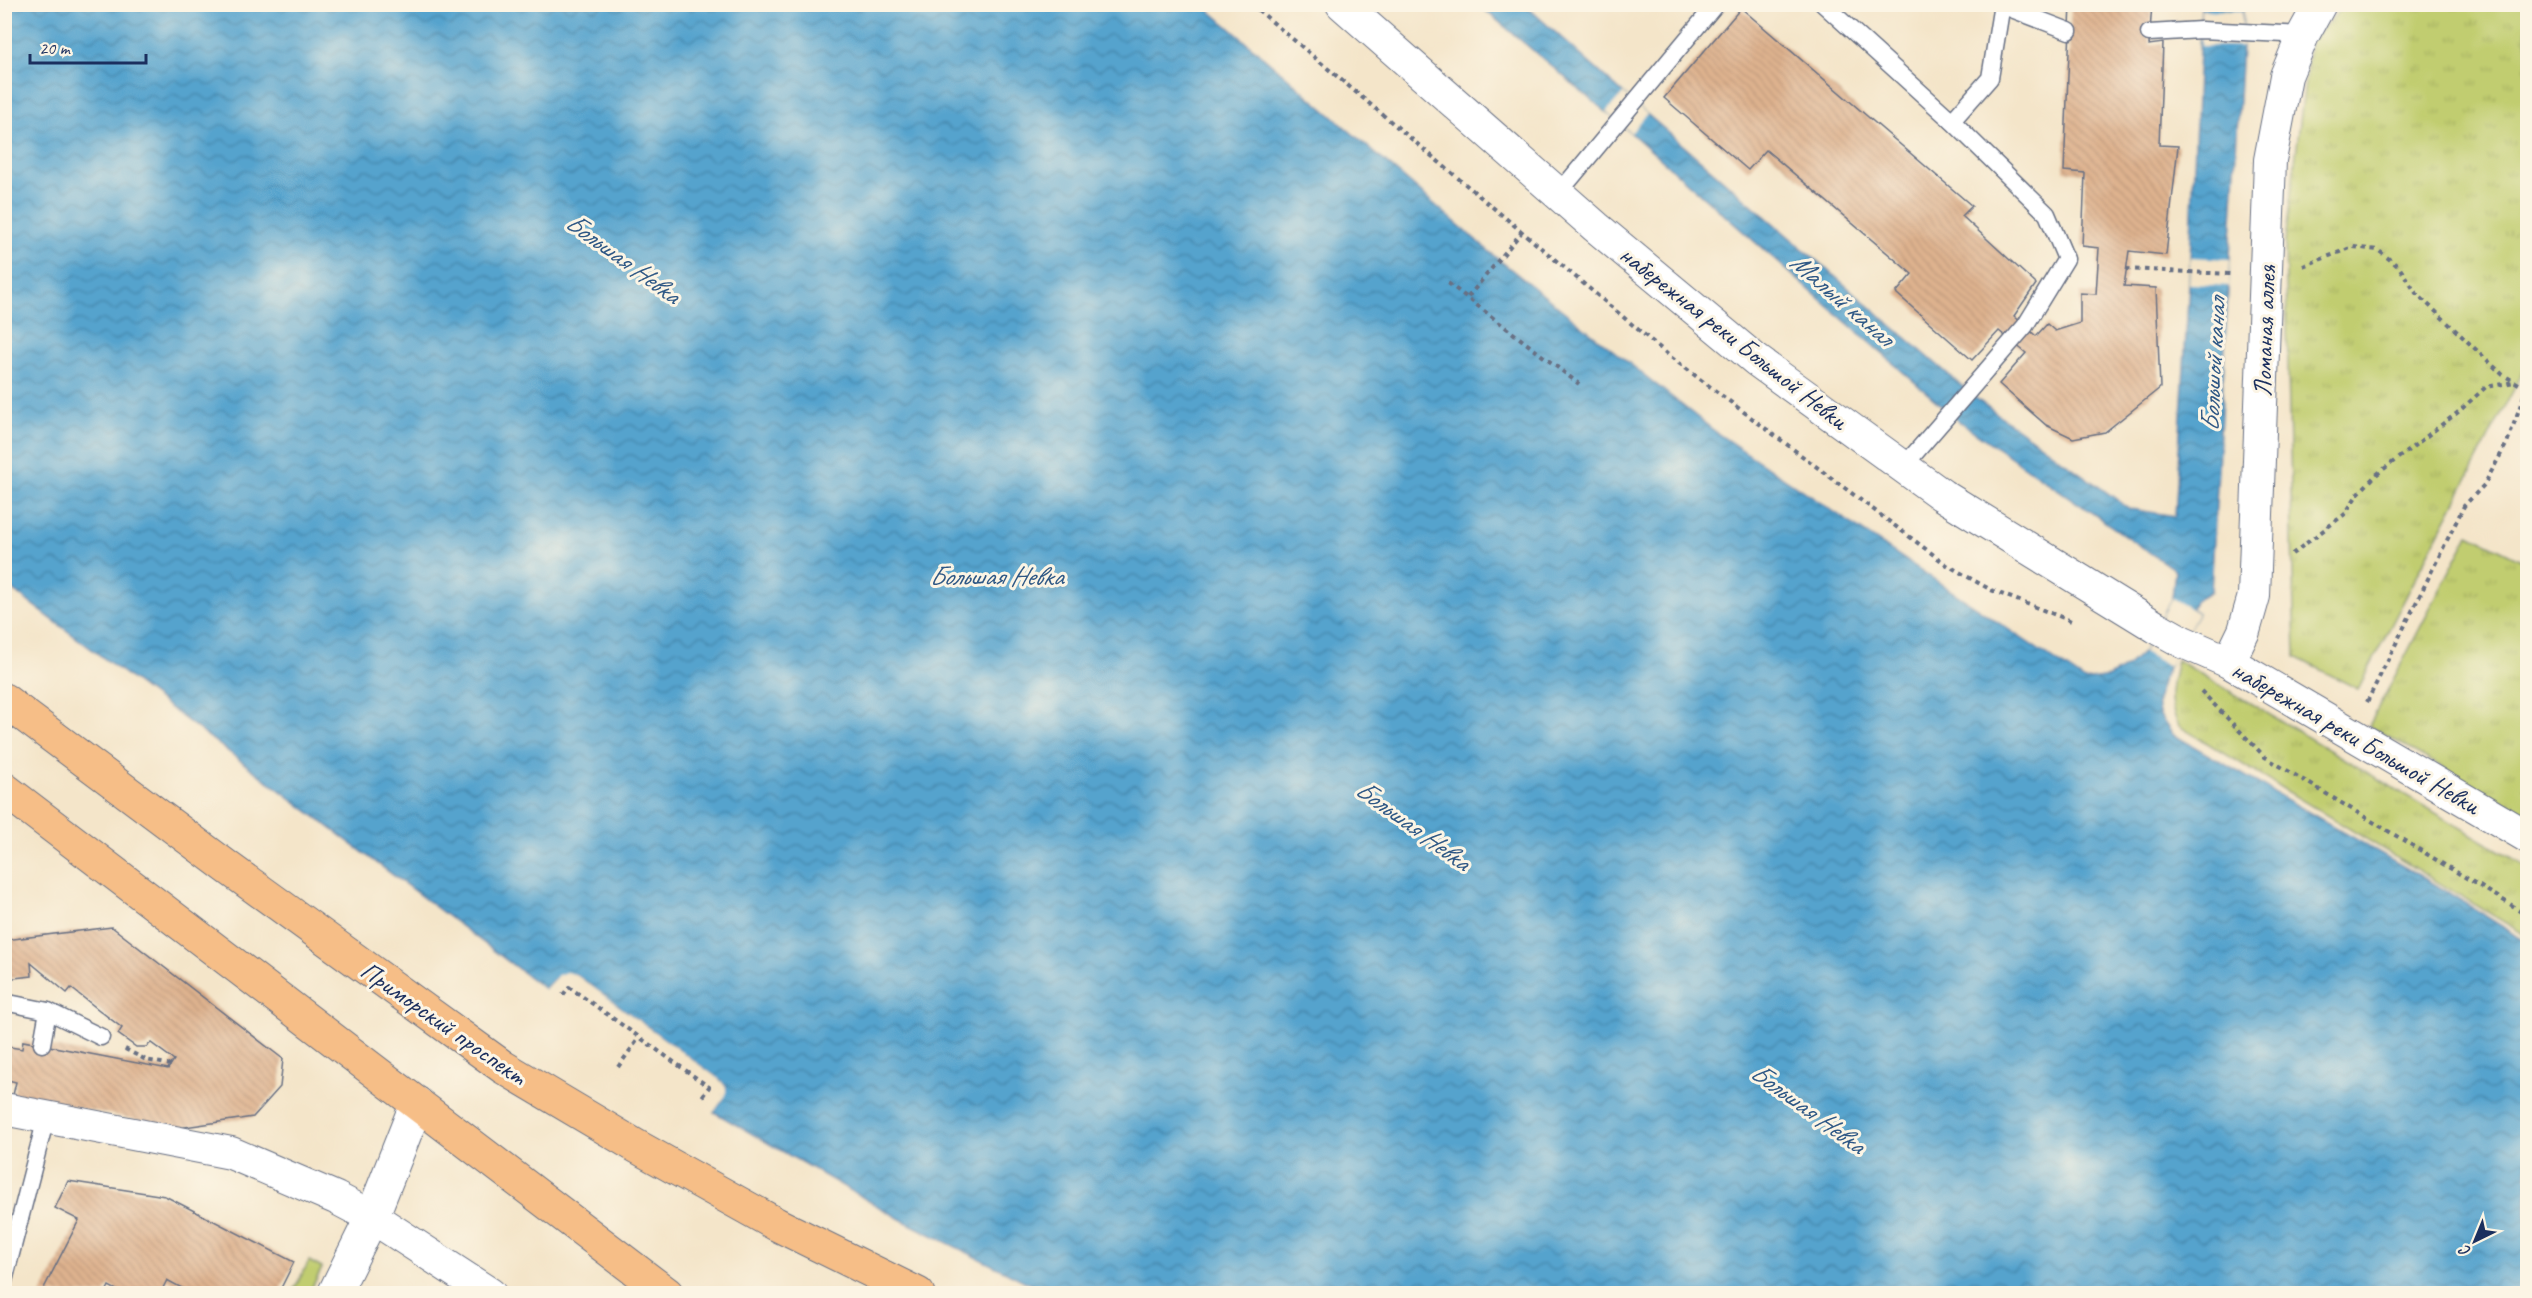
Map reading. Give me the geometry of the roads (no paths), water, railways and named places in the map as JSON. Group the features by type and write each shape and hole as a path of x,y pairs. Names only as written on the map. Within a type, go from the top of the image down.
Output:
{"main road":[{"name":"Приморский проспект","path":"4,699 227,867 503,1067 636,1146 776,1224 918,1293"},
{"path":"4,789 668,1293"}],"street":[{"name":"набережная реки Большой Невки","path":"1342,4 1558,194 1756,360 1903,467 1952,501 2169,635 2229,662 2528,837"},
{"name":"Ломаная аллея","path":"2229,662 2244,631 2254,596 2270,160 2286,76 2303,34 2320,4"},
{"path":"334,1293 372,1218 417,1103"},
{"path":"27,1110 231,1153 336,1198 372,1218 490,1293"}],"lane":[{"path":"1558,194 1716,4"},
{"path":"1823,4 1952,121 2047,214 2066,259 2025,326 1903,467"},
{"path":"1952,121 1990,78 2002,5 2069,32"},
{"path":"2149,33 2242,30 2303,34"},
{"path":"4,1002 48,1011 101,1037"},
{"path":"42,1044 48,1011"},
{"path":"4,1281 27,1110"}],"water":[{"name":"Большая Невка","path":"4,5 1203,5 1498,259 1717,433 2085,681 2109,677 2129,665 2143,652 2172,598 2175,570 1960,422 1631,133 1479,5 1525,5 1634,103 1978,400 2130,509 2175,516 2189,284 2201,5 2243,5 2211,591 2196,600 2191,608 2198,613 2165,673 2160,687 2158,709 2172,734 2436,885 2527,942 2527,1293 1050,1294 902,1220 714,1112 721,1102 726,1087 719,1079 575,974 570,973 558,977 545,989 5,584"}],"water label":[{"name":"Малый канал","path":"1842,299"},
{"name":"Большой канал","path":"2213,365"}]}
